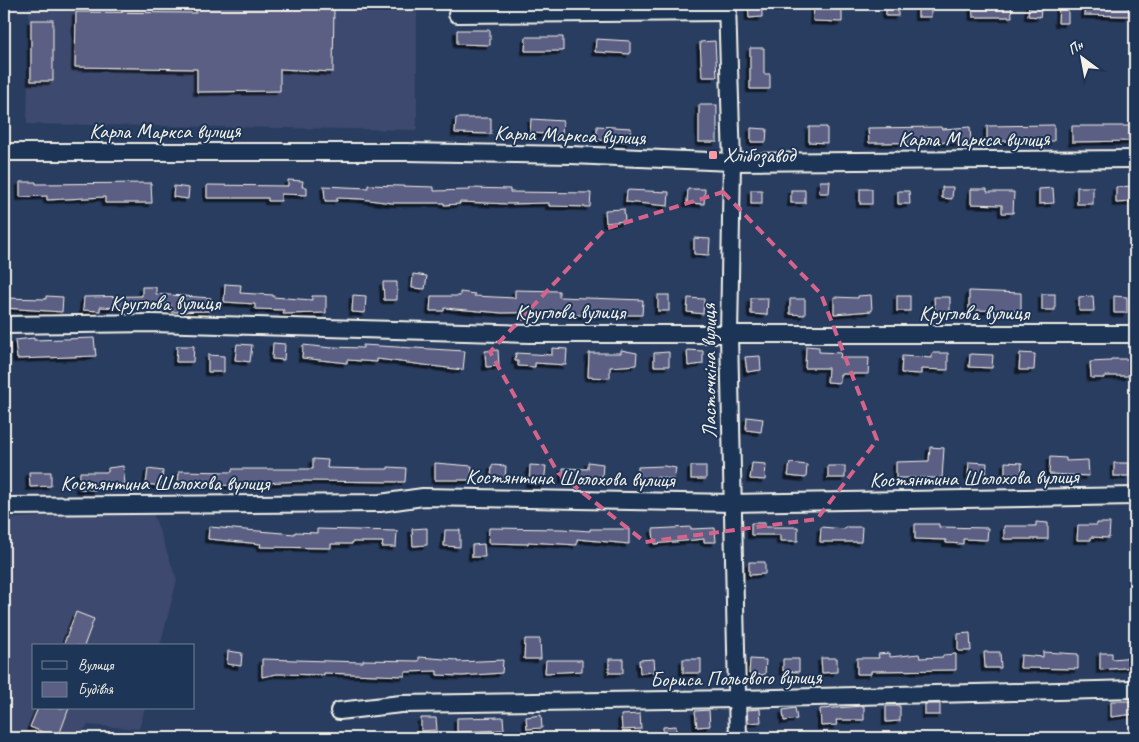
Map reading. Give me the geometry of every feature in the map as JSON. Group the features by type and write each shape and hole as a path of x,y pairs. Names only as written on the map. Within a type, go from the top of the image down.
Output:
{"street":[{"path":"457,14 728,8"},
{"name":"Ласточкіна вулиця","path":"728,8 732,162 729,336 738,738"},
{"name":"Карла Маркса вулиця","path":"4,152 435,153 571,155 732,162 1135,159"},
{"name":"Круглова вулиця","path":"4,325 172,324 530,334 729,336 1135,334"},
{"name":"Костянтина Шолохова вулиця","path":"4,506 380,503 423,497 732,503 1135,496"},
{"name":"Бориса Польового вулиця","path":"338,711 401,704 736,699 1135,689"}],"highlighted area":[{"path":"723,192 821,294 877,440 817,519 645,542 558,473 490,352 605,229"}],"shaded area":[{"path":"29,4 417,4 417,130 27,124"},
{"path":"152,510 177,580 161,644 32,644 32,710 144,710 139,729 88,725 75,738 4,738 4,519"}],"building":[{"path":"196,4 334,5 333,72 280,69 280,91 197,92 197,69 75,67 76,12 196,13"},
{"path":"748,4 762,4 762,17 749,18"},
{"path":"814,4 842,4 842,22 813,21"},
{"path":"886,4 898,4 898,16 886,16"},
{"path":"918,4 931,4 931,17 918,17"},
{"path":"972,4 1011,4 1012,17 973,17"},
{"path":"1029,4 1042,4 1040,17 1028,16"},
{"path":"1059,4 1068,4 1068,23 1058,23"},
{"path":"1085,4 1128,4 1129,16 1084,15"},
{"path":"31,20 53,20 53,81 31,81"},
{"path":"457,30 490,30 490,45 457,44"},
{"path":"526,37 563,37 563,51 525,51"},
{"path":"596,39 630,41 630,54 595,52"},
{"path":"715,41 717,77 702,77 700,42"},
{"path":"750,48 764,48 764,74 770,74 770,89 750,89"},
{"path":"699,105 717,105 717,142 699,142"},
{"path":"456,118 491,118 491,134 455,133"},
{"path":"531,119 563,121 562,135 530,133"},
{"path":"1054,125 1054,141 987,141 987,126"},
{"path":"597,126 631,128 630,142 597,140"},
{"path":"1072,126 1135,126 1135,141 1072,142"},
{"path":"809,127 827,127 827,143 809,142"},
{"path":"941,127 942,129 970,127 971,142 869,143 868,128"},
{"path":"751,128 767,129 766,142 751,142"},
{"path":"288,180 303,181 302,187 307,187 307,195 281,194 281,201 268,201 268,198 207,198 207,185 288,186"},
{"path":"820,181 830,181 829,193 819,193"},
{"path":"20,182 36,182 36,184 151,183 152,203 105,203 105,197 47,200 47,196 20,197"},
{"path":"368,185 434,187 434,191 470,190 470,188 510,189 510,192 591,193 590,207 549,206 549,203 459,202 460,204 444,205 444,203 392,203 337,198 337,201 325,201 324,186 368,188"},
{"path":"174,186 189,188 188,199 173,197"},
{"path":"1133,186 1134,202 1116,203 1116,187"},
{"path":"942,187 953,187 952,199 942,198"},
{"path":"1077,187 1093,187 1093,204 1077,204"},
{"path":"1053,188 1054,203 1039,204 1039,189"},
{"path":"688,189 705,189 704,204 687,203"},
{"path":"860,189 872,189 872,204 860,204"},
{"path":"971,189 987,189 987,192 1014,192 1013,213 1002,213 1002,205 971,204"},
{"path":"627,190 669,192 668,206 626,202"},
{"path":"751,190 762,190 762,204 751,204"},
{"path":"791,190 805,190 805,203 791,203"},
{"path":"898,191 909,191 910,204 898,204"},
{"path":"624,209 625,221 606,223 605,210"},
{"path":"694,238 710,239 709,255 694,254"},
{"path":"413,274 427,276 425,289 412,288"},
{"path":"383,282 397,282 397,300 384,300"},
{"path":"225,284 241,285 240,293 273,295 273,297 312,300 312,296 326,296 326,313 283,314 284,310 255,309 255,304 224,302"},
{"path":"142,287 156,287 156,294 211,298 211,311 171,312 171,304 128,304 127,308 100,307 100,311 83,310 84,297 142,296"},
{"path":"515,290 559,291 559,297 643,300 642,315 573,315 573,312 502,313 444,308 444,311 430,311 431,296 460,296 460,292 475,294 474,296 515,298"},
{"path":"969,291 1021,293 1021,311 969,310"},
{"path":"1042,294 1055,294 1055,310 1042,310"},
{"path":"353,295 366,296 365,313 352,312"},
{"path":"658,295 669,295 669,311 658,311"},
{"path":"871,295 872,311 834,314 834,297 858,298 858,296"},
{"path":"46,296 63,297 62,312 4,308 4,298 46,299"},
{"path":"897,296 910,296 910,311 897,311"},
{"path":"1093,296 1094,311 1079,311 1079,297"},
{"path":"1114,296 1127,297 1127,313 1114,313"},
{"path":"934,297 950,297 950,312 935,312"},
{"path":"688,298 704,299 703,314 687,312"},
{"path":"751,298 768,298 767,315 751,314"},
{"path":"790,299 805,299 805,315 790,314"},
{"path":"34,338 34,340 94,338 96,356 17,359 15,340"},
{"path":"273,343 285,344 284,360 272,359"},
{"path":"237,344 252,345 250,362 235,360"},
{"path":"303,345 332,348 363,348 363,345 465,351 463,370 377,359 377,362 347,360 347,363 302,358"},
{"path":"177,346 194,346 193,362 176,362"},
{"path":"806,346 819,347 819,352 841,353 840,358 869,358 868,374 840,374 840,383 827,382 828,368 805,368"},
{"path":"552,348 567,349 566,365 535,363 535,367 518,366 518,361 515,361 516,353 552,355"},
{"path":"498,350 499,366 486,367 485,351"},
{"path":"621,350 637,353 636,365 610,367 610,378 588,377 589,353 621,353"},
{"path":"687,350 703,351 703,364 688,366"},
{"path":"669,352 669,366 654,366 654,353"},
{"path":"932,353 948,353 948,370 921,369 921,374 901,373 902,356 932,358"},
{"path":"1020,353 1035,354 1034,370 1019,370"},
{"path":"970,354 993,355 992,368 969,367"},
{"path":"208,355 224,356 224,372 208,372"},
{"path":"760,356 761,370 747,372 745,357"},
{"path":"1111,359 1129,359 1129,376 1091,378 1090,362 1111,361"},
{"path":"747,417 763,419 761,432 746,430"},
{"path":"930,447 944,448 942,478 896,478 896,462 929,461"},
{"path":"1050,457 1066,458 1066,461 1088,460 1089,476 1049,474"},
{"path":"313,459 328,460 327,468 406,468 405,482 300,481 247,484 247,486 178,484 179,471 232,472 232,469 313,469"},
{"path":"588,462 603,464 602,478 575,476 575,480 563,480 563,468 588,469"},
{"path":"969,462 987,463 986,477 968,476"},
{"path":"1005,462 1022,463 1021,478 1005,477"},
{"path":"435,463 472,466 471,480 435,480"},
{"path":"752,463 766,464 765,480 750,479"},
{"path":"790,463 807,465 806,478 788,476"},
{"path":"1114,463 1129,463 1129,476 1114,476"},
{"path":"492,465 506,466 505,479 491,478"},
{"path":"530,465 546,466 544,484 529,483"},
{"path":"123,466 125,484 96,487 96,490 79,489 80,472 108,472 108,468"},
{"path":"664,466 676,468 674,480 656,477 656,481 638,481 638,467"},
{"path":"691,466 706,466 706,479 691,479"},
{"path":"828,466 845,466 845,478 828,478"},
{"path":"148,469 163,471 161,486 146,484"},
{"path":"29,472 51,472 51,486 30,487"},
{"path":"1036,522 1048,523 1048,539 1004,539 1004,526 1036,526"},
{"path":"751,523 765,523 765,527 798,527 798,541 780,541 780,535 751,535"},
{"path":"1097,523 1110,523 1109,538 1091,537 1091,540 1077,540 1078,525 1097,525"},
{"path":"915,524 939,524 939,527 988,528 987,540 963,539 963,544 946,543 946,540 915,539"},
{"path":"209,527 295,534 295,532 317,533 317,529 397,531 396,547 382,547 383,542 352,542 352,544 331,544 331,548 260,547 261,544 208,539"},
{"path":"691,527 691,529 715,528 716,542 704,542 704,539 654,544 653,529"},
{"path":"821,527 845,529 845,527 862,527 861,542 820,542"},
{"path":"427,528 427,545 413,546 412,529"},
{"path":"489,528 590,531 590,529 629,529 629,544 577,539 577,545 528,542 528,544 488,543"},
{"path":"445,530 460,530 460,547 444,546"},
{"path":"484,544 485,557 472,557 472,545"},
{"path":"749,562 765,562 765,574 749,575"},
{"path":"76,612 94,619 85,644 64,644"},
{"path":"970,633 971,651 958,651 958,634"},
{"path":"525,639 540,639 541,659 524,659"},
{"path":"228,651 242,653 241,666 227,664"},
{"path":"984,652 1000,652 1001,668 985,668"},
{"path":"1043,652 1078,654 1078,669 1020,668 1021,655 1043,657"},
{"path":"890,653 890,657 919,654 920,658 943,657 943,655 956,654 956,670 871,671 871,674 857,674 857,658 879,658 878,654"},
{"path":"1100,653 1112,653 1112,659 1135,657 1135,667 1100,670"},
{"path":"419,657 457,660 457,662 503,660 502,673 462,676 437,675 437,671 405,672 405,676 324,673 324,675 277,674 262,677 262,659 363,662 363,660 419,661"},
{"path":"821,658 837,658 837,672 822,673"},
{"path":"609,659 623,659 623,673 609,673"},
{"path":"654,659 655,672 640,673 639,660"},
{"path":"683,659 701,659 701,673 683,673"},
{"path":"750,659 766,660 765,675 749,674"},
{"path":"783,659 799,659 799,672 783,671"},
{"path":"546,660 582,660 582,671 545,673"},
{"path":"1111,701 1135,701 1135,714 1111,717"},
{"path":"925,704 940,704 940,715 925,715"},
{"path":"864,706 864,720 836,720 837,725 821,726 820,709"},
{"path":"886,706 900,706 900,721 886,722"},
{"path":"795,708 797,719 784,721 783,710"},
{"path":"760,709 761,722 748,723 747,710"},
{"path":"37,710 68,710 58,738 30,727"},
{"path":"709,710 710,726 697,727 695,711"},
{"path":"640,714 641,729 622,730 621,715"},
{"path":"541,715 542,728 527,729 526,717"},
{"path":"503,717 504,730 457,732 457,718"},
{"path":"421,718 436,718 437,730 421,731"},
{"path":"676,726 676,738 663,738 663,727"}],"place":[{"name":"Хлібозавод","path":"713,155"}]}
